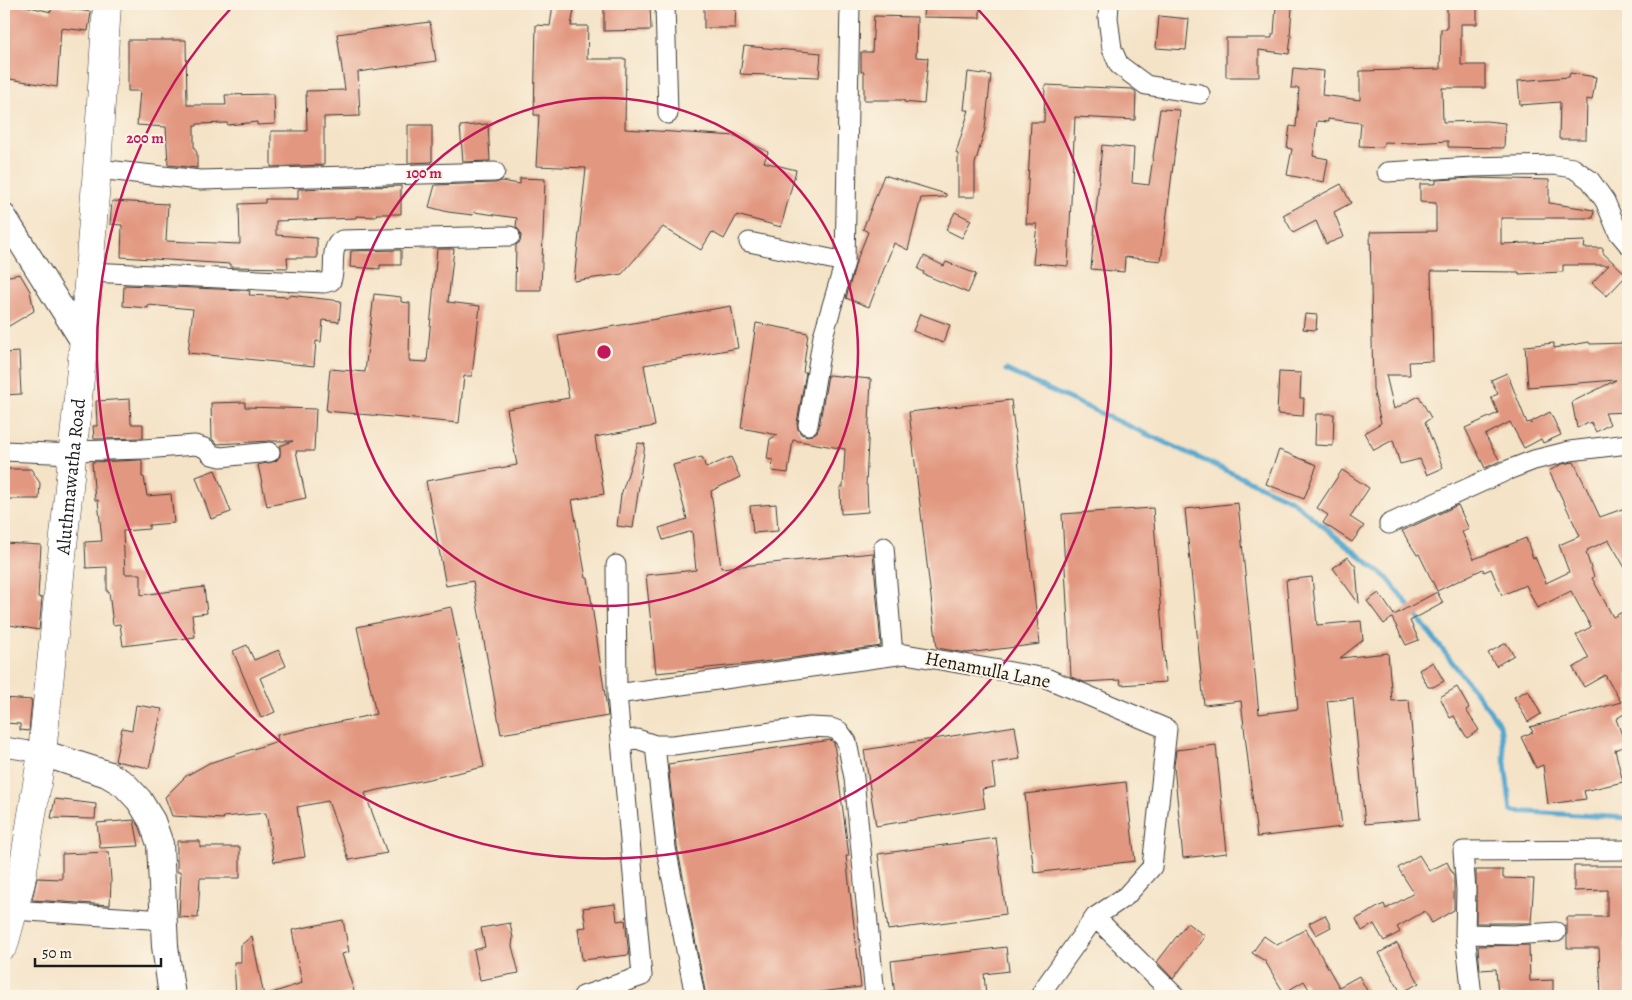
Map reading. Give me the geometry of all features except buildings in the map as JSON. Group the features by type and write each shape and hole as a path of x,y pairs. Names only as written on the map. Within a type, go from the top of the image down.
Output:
{"main road":[{"name":"Aluthmawatha Road","path":"4,945 21,882 42,753 83,342 97,168 107,4"},
{"path":"42,753 108,774 124,784 139,800 152,821 160,844 164,920 172,996"}],"street":[{"path":"665,4 668,114"},
{"path":"808,425 823,336 846,262 850,4"},
{"path":"1109,4 1108,18 1112,49 1119,65 1146,85 1200,94"},
{"path":"1387,172 1554,165 1573,168 1590,180 1605,201 1618,232 1628,244"},
{"path":"97,168 200,180 495,172"},
{"path":"4,216 83,342"},
{"path":"89,272 324,284 331,280 333,276 335,248 337,243 342,240 510,236"},
{"path":"749,242 846,262"},
{"path":"1389,524 1534,460 1570,451 1628,444"},
{"path":"4,451 73,452 195,445 205,448 212,455 221,458 270,452"},
{"path":"884,547 893,655"},
{"path":"583,996 642,976 617,694 616,565"},
{"name":"Henamulla Lane","path":"617,694 905,654 1046,678 1167,728 1152,867 1126,896 1095,918"},
{"path":"621,740 637,738 655,745 673,745 810,727 831,728 839,731 846,742 854,778 875,996"},
{"path":"655,745 666,848 694,996"},
{"path":"4,746 42,753"},
{"path":"1472,996 1465,934 1466,890 1463,851 1628,850"},
{"path":"13,910 164,920"},
{"path":"1040,996 1095,918 1175,996"},
{"path":"1465,934 1514,935 1556,932"}],"waterway":[{"path":"1006,370 1291,500 1388,579 1500,724 1511,811 1628,818"}]}
